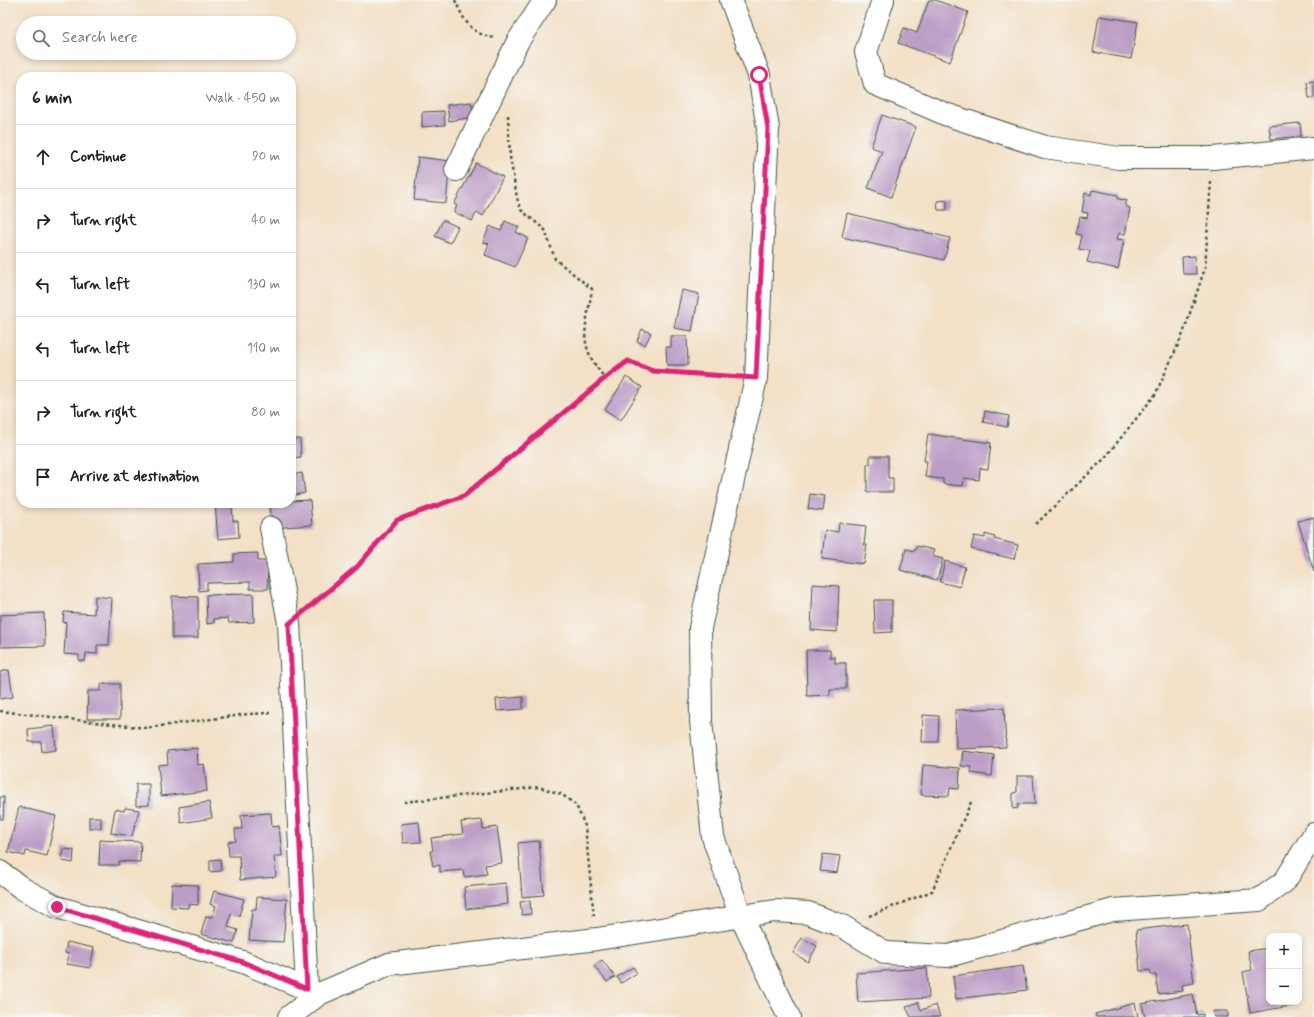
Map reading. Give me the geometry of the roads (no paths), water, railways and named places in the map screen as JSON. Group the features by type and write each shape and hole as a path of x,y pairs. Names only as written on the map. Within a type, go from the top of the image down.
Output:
{"street":[{"path":"456,170 518,41 545,0"},
{"path":"731,0 759,75 768,128 756,378 700,628 700,721 713,837 740,917 789,1017"},
{"path":"884,0 866,52 875,84 946,114 1045,147 1119,158 1213,158 1314,148"},
{"path":"271,528 289,624 304,886 313,992"},
{"path":"289,1017 313,992 389,964 597,939 775,911 808,914 842,926 886,954 948,956 1113,910 1259,900 1286,881 1314,834"},
{"path":"0,872 23,889 57,907 243,962 313,992"}]}
